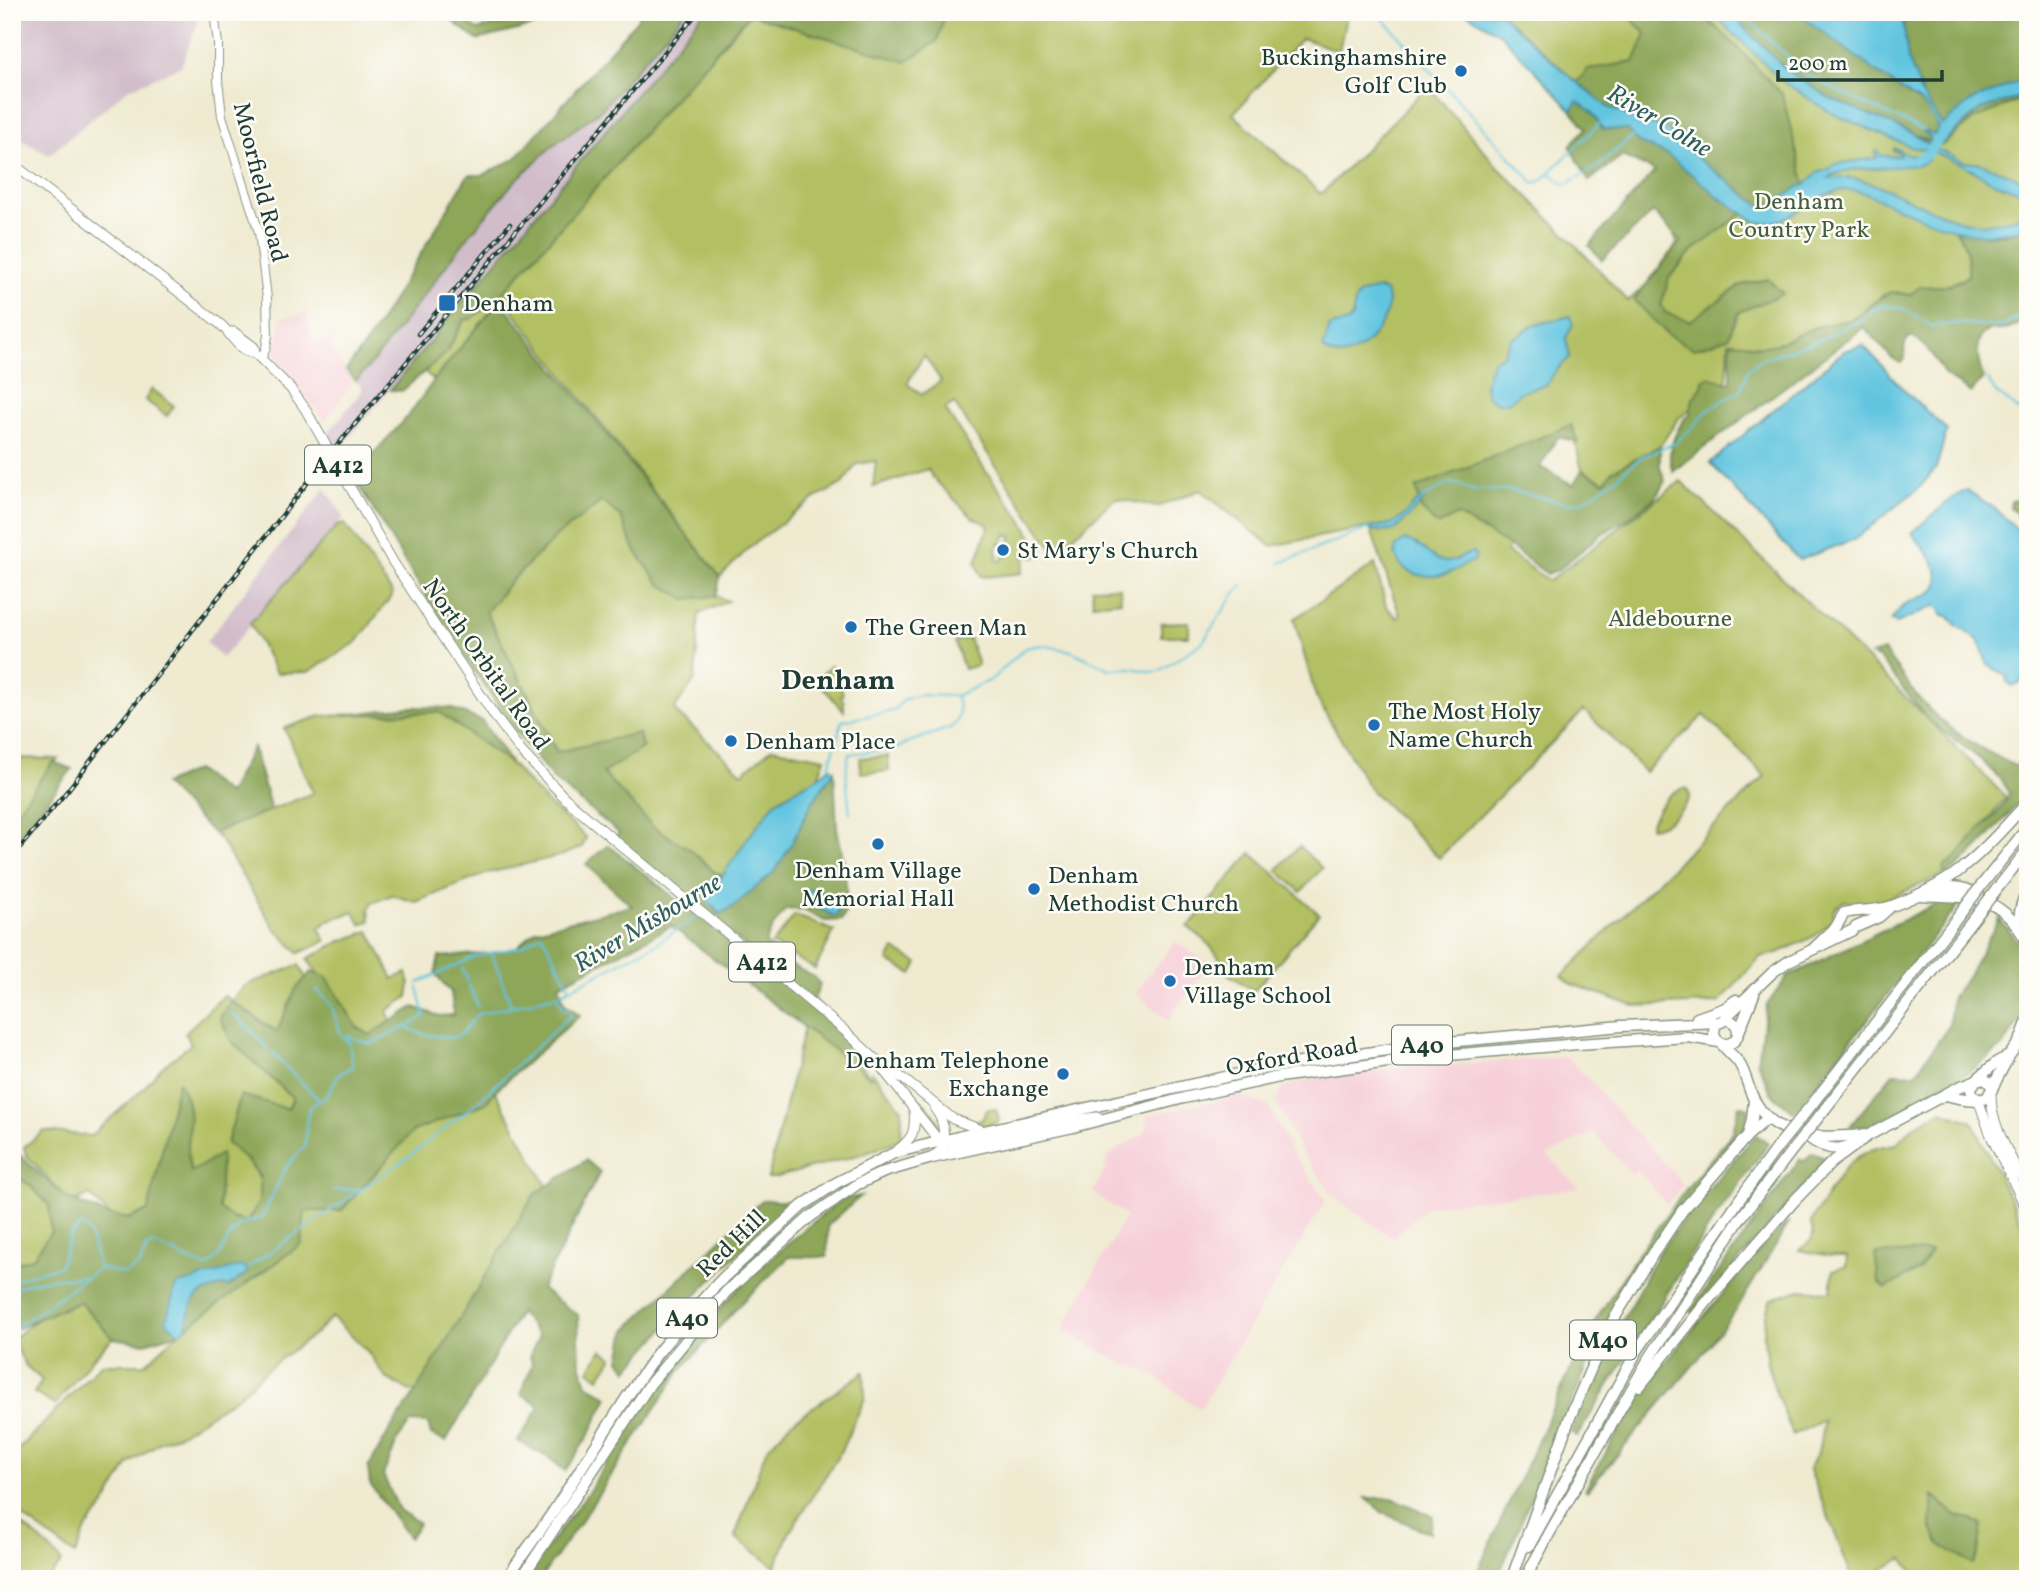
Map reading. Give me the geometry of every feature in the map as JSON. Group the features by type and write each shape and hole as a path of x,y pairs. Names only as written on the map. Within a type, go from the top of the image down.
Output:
{"highway":[{"path":"1957,888 1957,878 1966,866 2028,802"},
{"name":"M40","path":"1512,1577 1637,1351 1738,1200 2028,827"},
{"name":"M40","path":"1525,1579 1647,1362 1740,1219 2028,849"},
{"path":"1813,949 1836,927 1842,915 1890,907 1925,892 1966,866"},
{"path":"1925,892 1947,887 1957,888 2007,914 2021,930 2028,944"},
{"path":"1925,892 1978,900"},
{"path":"2007,914 2026,892"},
{"path":"2021,930 2020,910 2026,892"},
{"path":"1740,1063 1720,1042 1714,1032 1716,1026 1773,972 1789,961 1879,917 1890,907"},
{"path":"1849,912 1858,918 1855,928"},
{"path":"1839,921 1845,930 1855,928"},
{"path":"1682,1022 1725,1008 1757,988"},
{"path":"1720,1042 1731,1043 1737,1035 1757,988"},
{"path":"1946,1095 1984,1099 2009,1056 2024,1038 2028,1020"},
{"path":"1721,1022 1732,1022 1736,1026 1740,1063 1754,1101 1768,1118 1784,1128 1813,1136 1845,1138 1869,1135"},
{"name":"Oxford Road","path":"985,1131 1224,1077 1426,1044 1566,1030 1721,1022"},
{"name":"Oxford Road","path":"961,1151 1073,1128 1197,1095 1279,1077 1386,1062 1659,1038 1688,1037 1720,1042"},
{"path":"1813,1136 1817,1144 1832,1149 1857,1144 1869,1135 1976,1080 1997,1062 2009,1056"},
{"path":"1976,1080 1986,1080 1990,1083 1991,1091"},
{"path":"1976,1080 1971,1091 1978,1099"},
{"path":"1748,1135 1754,1101"},
{"name":"M40","path":"1512,1577 1570,1417 1608,1329 1682,1211 1748,1135 1768,1118"},
{"name":"A40","path":"944,1141 985,1131"},
{"name":"Red Hill","path":"506,1579 656,1355 724,1277 802,1206 836,1182 894,1153 944,1141"},
{"name":"M40","path":"1610,1428 1648,1375 1703,1307 1794,1201 1830,1163 1857,1144"},
{"path":"1830,1163 1832,1149"},
{"name":"Red Hill","path":"521,1579 650,1384 726,1292 810,1217 858,1184 884,1172 961,1151"}],"main road":[{"name":"North Orbital Road","path":"12,163 229,332 234,332 254,347 258,356 304,407 380,542 494,715 520,750 565,798 874,1058 953,1119 985,1131"},
{"name":"North Orbital Road","path":"874,1058 914,1111 936,1137 944,1141"},
{"path":"1991,1091 1995,1122 2028,1190"},
{"path":"1978,1099 1991,1136 2028,1212"},
{"path":"927,1100 944,1126 943,1148 932,1158"},
{"path":"894,1153 913,1133 914,1111"},
{"path":"944,1141 953,1147 1072,1120 1130,1112"}],"street":[{"name":"Moorfield Road","path":"214,12 222,116 263,250 268,335 267,348 258,356"}],"shaded area":[{"path":"12,12 181,12 199,20 181,66 128,89 49,155 12,135"},
{"path":"685,12 704,12 338,451 327,434 363,390 356,381 472,232 509,187 552,146 602,109"},
{"path":"307,313 313,344 329,338 353,382 325,421 274,353 282,317"},
{"path":"325,488 344,517 222,658 206,642"},
{"name":"Denham Village School","path":"1176,942 1209,964 1168,1021 1136,993"},
{"path":"1568,1057 1684,1185 1666,1204 1638,1170 1632,1174 1593,1132 1547,1155 1579,1188 1427,1206 1394,1237 1378,1229 1335,1198 1304,1155 1276,1102 1283,1087 1318,1078 1376,1070"},
{"path":"1241,1096 1268,1106 1291,1150 1326,1200 1200,1409 1147,1371 1124,1364 1062,1330 1126,1216 1093,1192 1105,1169 1107,1158 1145,1133 1148,1115"}],"green space":[{"path":"443,12 452,12 477,30 542,12 590,12 477,40"},
{"path":"639,12 685,12 602,109 552,146 513,183 356,381 346,370 370,338 468,175 483,175 515,159 638,19"},
{"path":"704,12 946,12 937,41 906,62 749,14 501,295 471,319 464,320 446,353 402,391 390,390"},
{"path":"743,12 1347,12 1339,51 1302,38 1233,114 1321,194 1428,86 1497,166 1628,301 1647,284 1677,244 1666,206 1699,160 1608,107 1499,12 1724,12 1825,102 1878,126 1941,146 1974,119 2028,96 2028,219 2013,231 2004,234 1985,235 1955,230 1966,252 1968,276 1946,286 1920,287 1910,295 1897,292 1883,295 1851,320 1816,327 1777,344 1764,347 1729,342 1727,379 1678,419 1660,446 1612,471 1605,482 1582,470 1571,426 1457,515 1509,546 1506,551 1549,581 1681,481 2006,797 1946,874 1870,906 1845,901 1834,908 1833,920 1815,936 1778,953 1760,957 1719,1003 1634,1006 1572,984 1562,976 1765,776 1704,715 1645,772 1584,710 1439,858 1370,789 1316,697 1294,619 1375,564 1386,606 1397,618 1400,616 1370,527 1271,546 1200,490 1157,507 1115,498 1056,553 954,403 945,409 1022,520 1043,556 1025,557 1022,573 981,576 976,562 989,525 973,518 932,477 928,469 873,487 876,461 857,464 842,484 814,499 751,546 720,577 501,295 749,15","holes":["924,355 941,381 922,394 907,384","1006,534 1012,536 1008,546 1011,547 1007,557 1004,556 1001,561 996,559 998,554 995,552"]},
{"path":"1625,12 1699,12 1729,39 1782,94 1805,185 1778,202 1761,206 1700,160 1667,130 1608,107 1577,82 1588,69 1634,62 1646,34"},
{"path":"1729,12 1796,12 1924,105 1925,101 1908,59 1902,12 2028,12 2028,96 1974,119 1941,146 1844,106 1812,88 1787,70"},
{"path":"1576,100 1592,112 1603,129 1627,130 1639,143 1668,155 1742,214 1691,252 1669,278 1661,306 1666,313 1690,321 1741,285 1768,279 1783,294 1739,312 1728,338 1694,349 1668,335 1634,300 1681,241 1653,212 1602,260 1589,246 1655,171 1622,156 1589,181 1570,146 1586,128 1572,111"},
{"path":"1954,228 1994,235 2028,229 2028,321 1982,334 1978,353 1983,379 1971,393 1945,375 1931,353 1920,342 1910,336 1905,344 1905,359 1901,363 1892,358 1864,327 1673,471 1670,455 1673,442 1682,422 1690,414 1693,398 1702,387 1703,380 1709,377 1728,383 1731,381 1731,342 1758,347 1777,344 1816,327 1851,320 1890,292 1910,295 1920,287 1946,286 1960,281 1968,276 1967,257 1962,239"},
{"path":"500,300 434,380 425,372 446,353 464,320"},
{"path":"500,300 720,577 716,596 685,599 660,584 636,552 620,516 602,501 558,535 511,581 486,612 557,752 639,733 642,748 603,773 652,826 691,850 714,872 724,876 707,900 719,914 733,907 774,872 790,847 811,804 834,771 837,828 848,905 842,920 825,921 803,910 786,909 765,943 791,965 814,977 820,985 814,999 821,1008 614,839 619,833 554,780 519,736 445,628 353,476 409,415 434,380"},
{"path":"152,389 174,406 167,416 145,400"},
{"path":"1571,425 1578,442 1558,437 1540,467 1573,485 1582,470 1605,482 1612,471 1660,446 1660,467 1665,481 1655,498 1600,535 1558,570 1547,574 1509,546 1457,515 1438,526 1421,509 1416,488"},
{"path":"2017,500 2026,511 2028,526 2010,507 2011,501"},
{"path":"602,501 620,516 636,552 685,599 716,596 728,601 699,614 695,680 674,710 742,773 772,748 825,758 818,777 776,801 747,839 724,876 714,872 691,850 652,826 602,773 642,748 557,752 486,612 511,581 558,535"},
{"path":"345,524 393,594 357,642 308,672 276,673 250,623 337,526"},
{"path":"1120,587 1121,601 1093,604 1092,588"},
{"path":"1189,622 1189,636 1161,636 1161,623"},
{"path":"969,638 978,665 964,669 955,642"},
{"path":"1884,651 1923,703 1946,725 1986,751 2028,772 2028,792 1977,848 1946,874 1944,867 1998,812 2009,794 2003,782 1980,759 1928,720 1879,658 1871,655"},
{"path":"831,666 838,673 844,711 819,683 819,677"},
{"path":"411,707 450,708 482,721 512,765 439,712 340,715"},
{"path":"439,712 512,765 546,802 586,837 582,847 563,855 485,874 416,902 392,895 372,903 369,909 370,921 361,925 354,912 329,920 319,928 326,941 299,953 275,929 219,838 213,833 313,793 284,728 321,716"},
{"path":"253,747 271,810 213,833 164,784 196,770 228,794"},
{"path":"888,756 889,771 861,773 860,758"},
{"path":"12,758 58,759 12,822"},
{"path":"53,762 72,769 12,845 12,818"},
{"path":"1685,788 1690,796 1680,812 1669,821 1651,828 1650,825 1663,802 1673,793"},
{"path":"608,845 832,1023 871,1078 671,926 559,985 564,1003 580,1015 495,1091 486,1103 413,1131 341,1211 305,1211 301,1244 179,1333 145,1343 113,1338 80,1302 12,1331 12,1264 33,1258 51,1232 49,1205 31,1186 12,1173 14,1150 65,1197 104,1214 129,1219 148,1211 178,1082 188,1106 188,1153 191,1172 221,1154 219,1208 232,1218 247,1222 260,1200 260,1177 249,1162 227,1143 241,1095 288,1109 293,1098 231,1041 220,1018 231,1001 277,1032 296,989 311,972 327,978 357,1027 370,1035 414,1007 439,1016 454,1015 451,992 435,974 439,957 492,953 516,948 536,930 632,906 586,864"},
{"path":"1299,846 1322,868 1301,892 1277,870"},
{"path":"1251,853 1319,914 1254,991 1216,966 1221,960 1206,941 1188,927"},
{"path":"1940,902 1961,902 1794,1112 1772,1094 1757,1061 1767,1005 1787,977"},
{"path":"795,915 834,931 815,969 772,944"},
{"path":"1999,919 2017,940 2028,962 2028,1007 2003,1046 1950,1086 1868,1127 1850,1126 1893,1073 1915,1074 1949,1026 1952,997 1969,974"},
{"path":"369,931 393,979 407,973 410,985 408,997 387,1011 391,1021 370,1035 357,1027 327,978 319,975 307,959 339,942"},
{"path":"894,949 918,963 912,974 888,961"},
{"path":"299,965 306,978 296,989 277,1032 231,1001 246,985"},
{"path":"224,995 231,1001 220,1018 232,1041 293,1098 288,1109 241,1095 227,1143 254,1169 261,1185 259,1203 247,1222 232,1218 219,1208 221,1155 191,1172 187,1159 189,1132 178,1082 148,1211 116,1223 90,1195 72,1204 26,1155 24,1147 44,1131 91,1136 142,1090 161,1068 191,1044 185,1033"},
{"path":"804,1027 871,1077 872,1072 902,1109 901,1139 869,1152 768,1178"},
{"path":"495,1091 547,1186 534,1195 417,1390 410,1391 386,1378 368,1352 332,1317 238,1396 182,1433 160,1442 129,1464 102,1509 87,1527 75,1555 12,1509 12,1486 18,1480 12,1474 12,1456 101,1364 145,1364 179,1333 301,1244 304,1211 341,1211 413,1131 486,1103"},
{"path":"921,1100 935,1116 942,1137 917,1108 915,1103"},
{"path":"1739,1105 1749,1108 1744,1130 1641,1260 1604,1326 1497,1579 1474,1579 1594,1323 1637,1255 1733,1132"},
{"path":"988,1109 996,1109 998,1122 982,1125 972,1122 982,1119"},
{"path":"1941,1111 1973,1122 2028,1236 2028,1579 1905,1579 1913,1573 1903,1558 1869,1577 1853,1579 1809,1468 1818,1453 1824,1420 1793,1435 1768,1369 1764,1334 1771,1299 1800,1290 1831,1292 1833,1270 1846,1267 1847,1256 1799,1250 1812,1237 1811,1223 1814,1216 1851,1163 1870,1150 1897,1144 1911,1128","holes":["1931,1252 1920,1269 1886,1288","1933,1496 1957,1516 1971,1519 1973,1563 1939,1544"]},
{"path":"1756,1135 1769,1143 1716,1216 1577,1436 1571,1432 1598,1368 1658,1253 1701,1197"},
{"path":"1812,1153 1827,1159 1693,1313 1690,1311 1800,1159 1804,1162"},
{"path":"586,1160 600,1172 541,1289 578,1315 580,1363 587,1384 608,1397 589,1435 565,1471 552,1460 518,1441 540,1406 521,1394 532,1365 530,1355 539,1336 520,1312 446,1441 431,1435 428,1423 411,1422 398,1439 383,1475 399,1510 419,1523 409,1538 370,1484 368,1468 534,1195"},
{"path":"12,1173 31,1186 49,1205 51,1232 33,1258 12,1264"},
{"path":"861,1196 828,1225 827,1257 789,1257 742,1302 680,1371 540,1579 524,1579 589,1491 641,1407 682,1350 744,1282 800,1233 842,1199"},
{"path":"762,1200 794,1202 708,1283 628,1370 620,1360 626,1330"},
{"path":"1790,1221 1738,1307 1699,1358 1587,1491 1585,1489 1634,1404 1677,1348 1765,1244"},
{"path":"1931,1251 1920,1269 1886,1288 1879,1282 1875,1254"},
{"path":"80,1302 113,1338 91,1360 55,1405 34,1393 42,1380 25,1365 12,1339 39,1318"},
{"path":"602,1350 613,1357 599,1378 589,1370"},
{"path":"864,1372 865,1398 840,1453 789,1533 775,1567 735,1537 766,1450 792,1422"},
{"path":"1933,1496 1957,1516 1982,1525 1978,1554 1973,1564 1939,1544 1931,1526"},
{"path":"1366,1498 1392,1498 1433,1516 1430,1533 1383,1513"},
{"path":"12,1517 42,1541 62,1562 48,1579 12,1579"}],"water":[{"path":"1028,12 1078,12 1053,20"},
{"path":"1464,12 1499,12 1608,107 1667,130 1700,160 1761,206 1769,207 1805,185 1817,173 1835,164 1876,158 1877,151 1883,156 1900,156 1894,148 1911,155 1929,157 1928,161 1919,165 1851,170 1829,178 1867,182 1955,219 1974,223 1994,223 2028,214 2028,229 1992,234 1970,233 1929,220 1864,193 1849,190 1824,196 1780,220 1756,222 1720,198 1668,155 1639,143 1627,130 1603,129 1592,112 1577,101 1572,111 1502,35"},
{"path":"1712,12 1729,12 1787,70 1828,97 1910,132 1930,146 1965,162 1983,164 2028,182 2028,195 1991,181 1929,150 1913,148 1831,113 1782,81"},
{"path":"1796,12 1902,12 1908,59 1919,90 1942,125 1969,102 2028,77 2028,93 1981,109 1940,145 1922,132 1923,130 1934,135 1939,127 1924,105"},
{"path":"1380,289 1386,292 1388,304 1385,316 1369,341 1346,355 1334,355 1323,348 1330,326 1348,322 1352,317 1356,298 1361,293"},
{"path":"1570,316 1573,325 1566,338 1570,357 1554,373 1547,385 1522,391 1503,403 1489,398 1485,386 1488,373 1493,361 1502,356 1512,338 1532,326"},
{"path":"1863,345 1905,391 1947,430 1936,468 1920,487 1855,539 1799,560 1710,463 1844,351"},
{"path":"1967,490 1994,508 2028,539 2028,674 2019,684 2012,686 2007,683 2006,676 1988,665 1978,640 1943,615 1937,605 1897,623 1891,621 1904,605 1934,591 1938,582 1938,574 1931,559 1912,533 1952,498"},
{"path":"1424,497 1422,503 1394,530 1370,530 1397,521"},
{"path":"1405,540 1417,544 1433,557 1445,562 1473,552 1476,557 1474,561 1448,573 1419,575 1407,570 1397,559 1396,546"},
{"path":"830,767 834,771 811,804 790,847 774,872 733,907 720,914 706,900 747,839 776,801"},
{"path":"815,890 838,903 838,914 835,916 802,899 807,891"},
{"path":"240,1266 247,1268 247,1273 228,1287 224,1285 196,1298 190,1309 186,1328 179,1333 166,1321 176,1285"}],"waterway":[{"path":"1377,12 1534,183 1541,181 1599,124"},
{"path":"1741,12 1804,73 1923,130"},
{"path":"1914,160 1925,156 1943,134"},
{"name":"River Colne","path":"1550,173 1565,185 1596,167 1633,136"},
{"name":"River Misbourne","path":"1422,499 1449,483 1472,490 1509,490 1565,503 1581,502 1641,457 1675,443 1710,408 1740,391 1749,368 1761,359 1817,341 1861,320 1883,305 1904,309 1932,326 1959,323 2000,327 2028,312"},
{"path":"1986,377 1996,393 2028,417"},
{"name":"River Misbourne","path":"1280,563 1369,528"},
{"name":"River Misbourne","path":"829,767 842,721 893,711 905,699 919,695 955,696 991,680 1025,648 1041,645 1071,651 1109,669 1159,671 1202,643 1243,585"},
{"path":"850,813 847,776 849,754 896,749 950,728 957,722 959,706 955,696"},
{"name":"River Misbourne","path":"12,1331 99,1268 125,1274 140,1264 147,1247 154,1244 205,1267 217,1259 240,1225 262,1218 286,1167 305,1146 310,1107 326,1097 338,1075 353,1067 348,1036 370,1044 405,1027 423,1034 452,1038 461,1034 478,1014 558,995 656,944 700,914"},
{"path":"418,983 476,956 520,947 542,934 570,988"},
{"path":"492,954 511,1005"},
{"path":"462,968 478,1007"},
{"path":"406,1027 425,1016 418,987"},
{"path":"317,990 331,1004 341,1034 348,1042"},
{"path":"247,1268 411,1155 475,1104 572,1014 563,1007 558,996"},
{"path":"233,1013 268,1048"},
{"path":"273,1054 318,1099"},
{"path":"334,1190 362,1189"},
{"name":"River Misbourne","path":"12,1280 60,1266 70,1236 80,1226 88,1231 98,1266"},
{"path":"12,1290 38,1281 85,1277"}],"railway":[{"path":"12,857 67,791 326,459 698,12"},
{"path":"418,334 510,224"}],"place":[{"name":"Buckinghamshire Golf Club","path":"1461,71"},
{"name":"Denham","path":"447,303"},
{"name":"St Mary's Church","path":"1003,550"},
{"name":"The Green Man","path":"851,627"},
{"name":"The Most Holy Name Church","path":"1374,725"},
{"name":"Denham Place","path":"731,741"},
{"name":"Denham Village Memorial Hall","path":"878,844"},
{"name":"Denham Methodist Church","path":"1034,889"},
{"name":"Denham Village School","path":"1170,981"},
{"name":"Denham Telephone Exchange","path":"1063,1074"}],"district":[{"name":"Denham","path":"838,679"}],"park label":[{"name":"Denham Country Park","path":"1799,215"},
{"name":"Aldebourne","path":"1670,618"}]}
